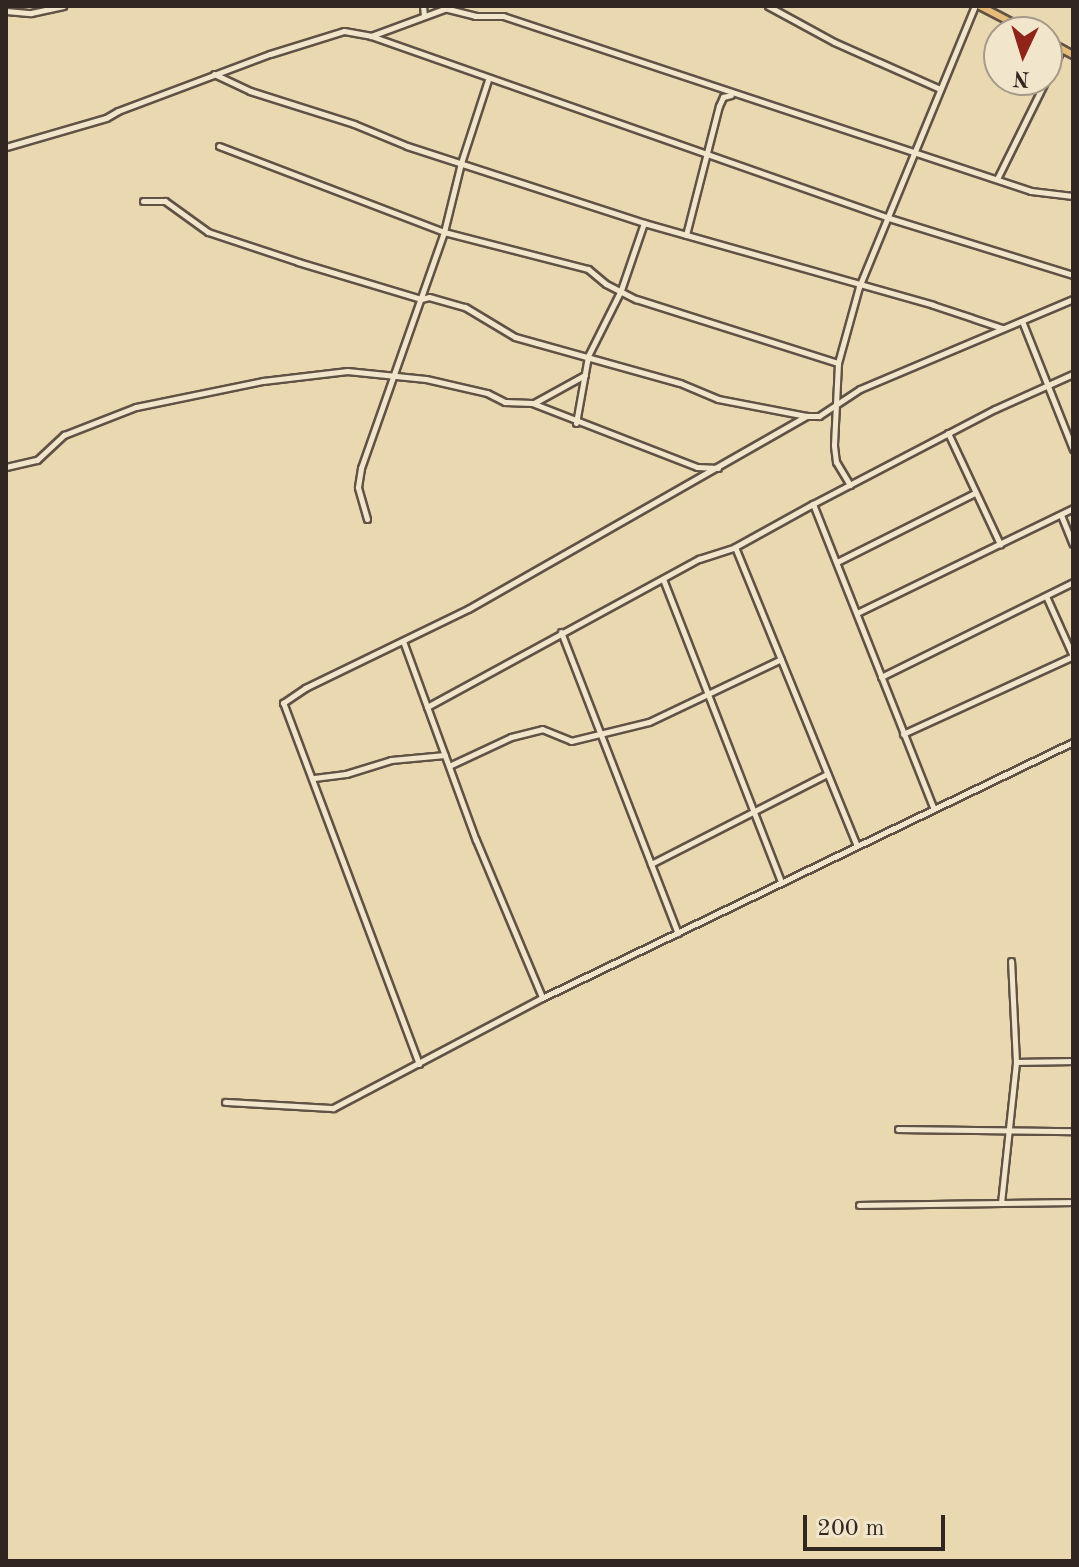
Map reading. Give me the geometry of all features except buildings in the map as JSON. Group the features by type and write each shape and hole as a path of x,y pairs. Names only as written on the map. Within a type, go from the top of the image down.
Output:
{"main road":[{"path":"978,6 998,16"}],"street":[{"path":"6,11 31,13 63,6"},
{"path":"423,6 424,16"},
{"path":"371,36 452,6"},
{"path":"768,6 834,42 940,89"},
{"path":"850,485 836,462 838,363 859,287 940,89 978,6"},
{"path":"444,8 475,16 503,16 1031,191 1073,196"},
{"path":"6,147 106,118 214,74 344,31 371,36 488,80 889,218 1073,275"},
{"path":"214,74 250,91 644,223 859,287 933,305 1003,329"},
{"path":"367,519 358,487 361,468 444,232 461,163 488,80"},
{"path":"686,235 709,156 719,106 723,97 732,94"},
{"path":"997,179 1038,96"},
{"path":"219,146 444,232 588,269 606,284 636,299 838,363"},
{"path":"143,201 165,201 208,232 421,299 429,297 465,307 515,337 680,383 718,399 807,416 819,416 860,389 1073,299"},
{"path":"576,423 588,356 621,290 644,223"},
{"path":"1022,321 1073,449"},
{"path":"6,467 37,460 64,435 136,407 291,377 347,371 487,393 505,402 532,403 576,423 697,467 721,468"},
{"path":"427,707 699,559 735,547 948,433 1073,374"},
{"path":"532,403 585,375"},
{"path":"419,1064 369,937 314,778 283,703 305,688 468,609 721,468 807,416"},
{"path":"948,433 1000,544"},
{"path":"837,562 975,493"},
{"path":"813,504 933,807"},
{"path":"857,613 1073,508"},
{"path":"1061,515 1073,544"},
{"path":"735,547 856,844"},
{"path":"663,579 781,881"},
{"path":"881,677 1073,582"},
{"path":"903,734 1073,656 1045,596"},
{"path":"561,632 678,933"},
{"path":"403,641 449,766 542,998"},
{"path":"449,766 511,737 542,729 571,741 649,722 781,659"},
{"path":"225,1102 333,1108 542,998 1073,742"},
{"path":"314,778 346,774 391,760 445,755"},
{"path":"651,864 827,774"},
{"path":"1001,1203 1016,1062 1011,961"},
{"path":"1016,1062 1073,1061"},
{"path":"898,1129 1073,1131"},
{"path":"859,1205 1073,1202"}]}
